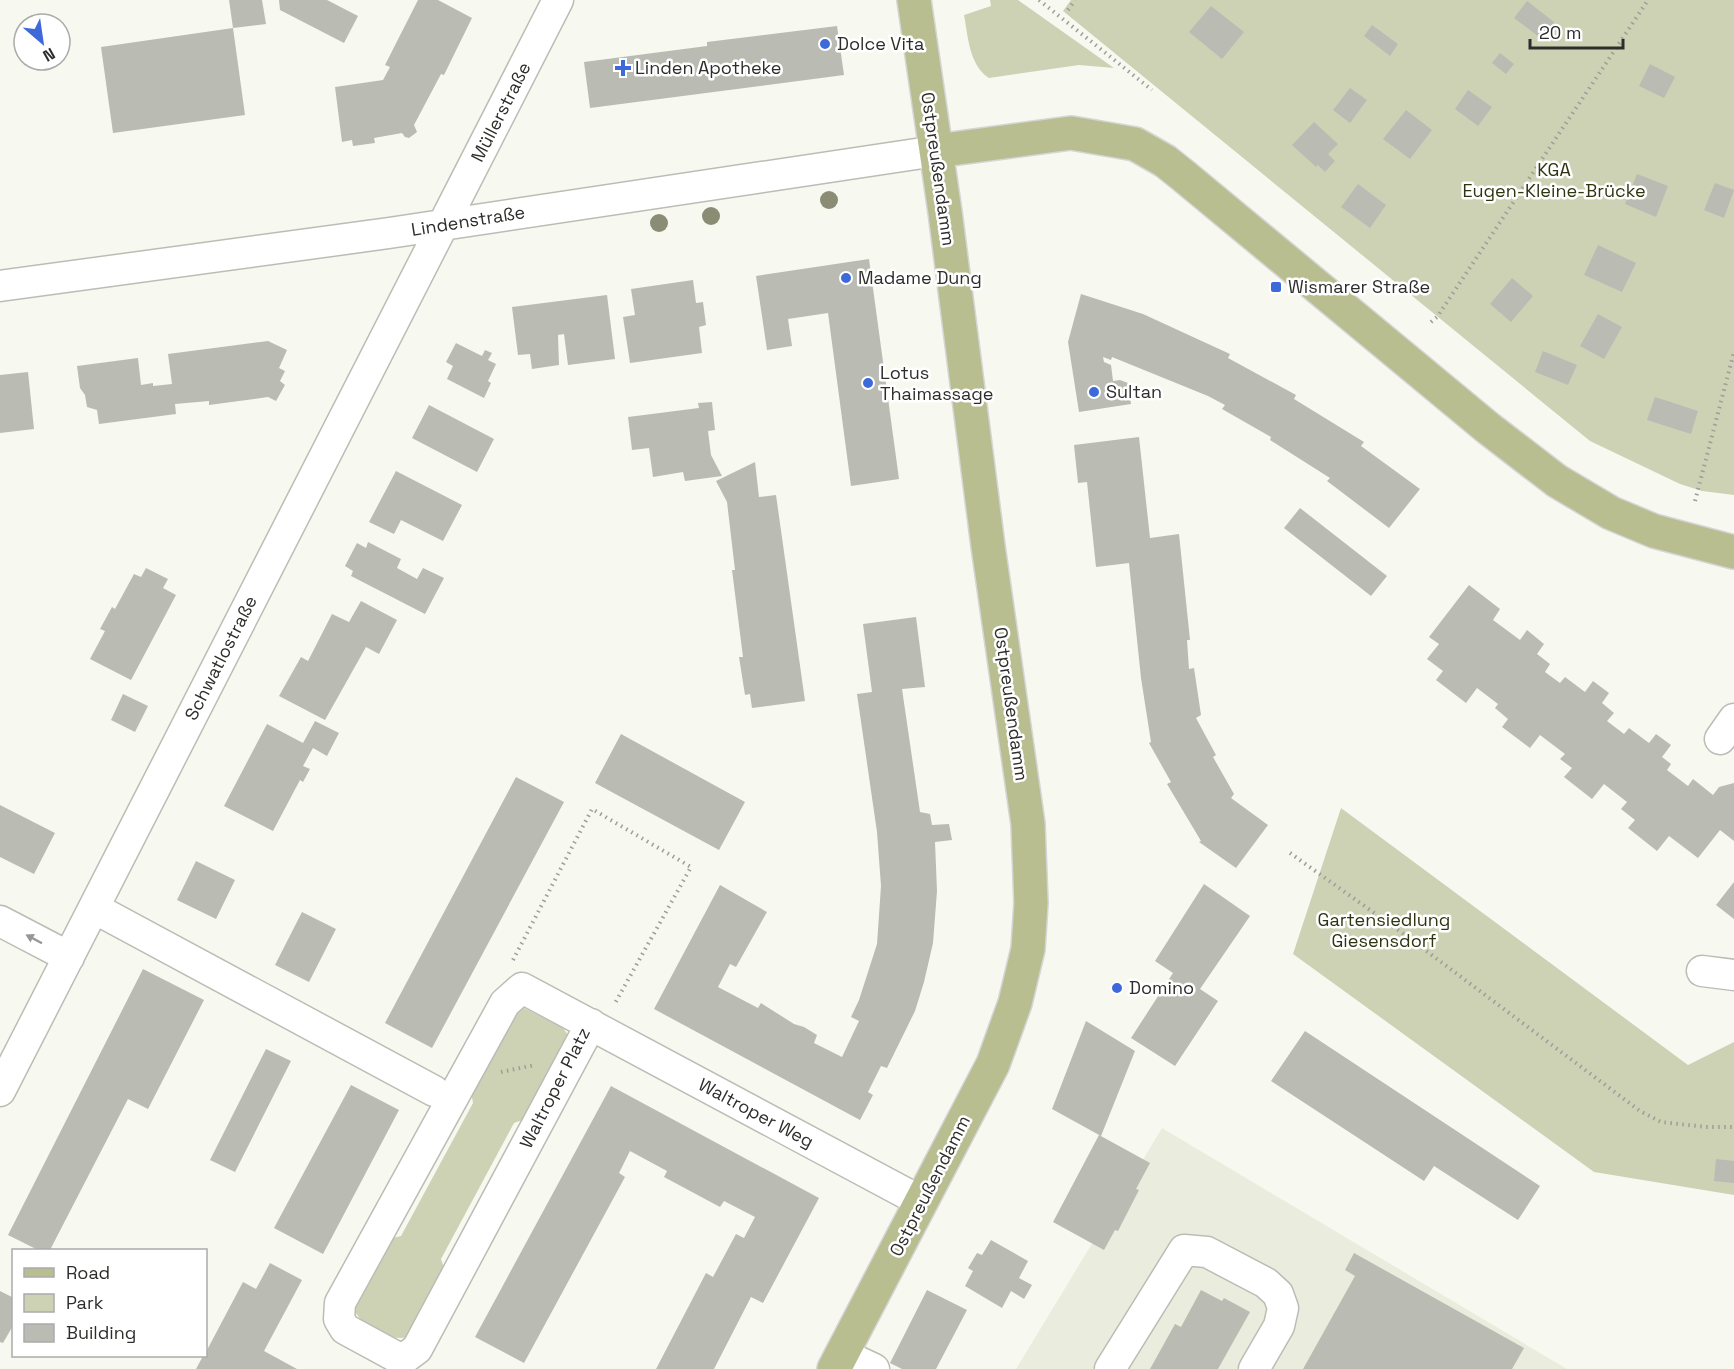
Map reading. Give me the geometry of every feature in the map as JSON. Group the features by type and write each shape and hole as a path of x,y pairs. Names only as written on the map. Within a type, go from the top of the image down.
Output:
{"main road":[{"name":"Ostpreußendamm","path":"838,1361 993,1064 1015,1003 1028,949 1031,903 1028,824 985,527 914,0"},
{"path":"936,152 1071,133 1135,144 1185,177 1488,428 1557,481 1611,513 1654,531 1734,552"}],"street":[{"name":"Müllerstraße","path":"443,225 558,0"},
{"name":"Lindenstraße","path":"0,286 443,225 936,152"},
{"name":"Schwatlostraße","path":"0,1091 443,225"},
{"path":"94,908 434,1091"},
{"path":"0,921 69,957"},
{"path":"1702,971 1734,975"},
{"name":"Waltroper Platz","path":"522,988 602,1015 570,1063 417,1349 402,1360 345,1329 339,1319 339,1303 505,1003 522,988"},
{"name":"Waltroper Weg","path":"602,1015 922,1202"},
{"path":"1110,1369 1184,1250 1207,1252 1266,1283 1278,1294 1283,1308 1280,1326 1254,1369"},
{"path":"838,1361 874,1369"}],"path":[{"path":"1039,0 1152,90"},
{"path":"1068,10 1075,0"},
{"path":"1431,322 1437,317 1648,0"},
{"path":"1695,501 1734,352"},
{"path":"508,970 592,809 691,867 602,1015"},
{"path":"1290,853 1401,932 1640,1111 1661,1122 1706,1127 1734,1127"},
{"path":"465,1075 473,1078 561,1059 570,1063"}],"shaded area":[{"path":"1162,1128 1567,1369 1016,1369"}],"green space":[{"path":"990,0 1018,0 1114,68 1079,65 989,78 977,66 973,58 964,15 991,6"},
{"name":"KGA Eugen-Kleine-Brücke","path":"1071,0 1734,0 1734,495 1702,491 1680,484 1590,441 1063,11"},
{"name":"Gartensiedlung Giesensdorf","path":"1341,808 1688,1065 1734,1042 1734,1195 1594,1172 1293,954"},
{"path":"524,1008 563,1028 568,1035 531,1117 514,1123 441,1259 447,1277 409,1337 391,1337 382,1334 366,1325 350,1303 385,1240 401,1236 473,1103 470,1085 515,1011"}],"building":[{"path":"229,0 262,0 266,24 233,28"},
{"path":"279,0 327,0 358,16 344,43 280,10"},
{"path":"418,0 438,0 472,18 444,75 441,74 414,125 417,132 409,138 402,133 374,138 375,143 353,146 352,140 342,142 335,87 383,80 390,67 385,65"},
{"path":"1527,1 1554,22 1542,39 1514,18"},
{"path":"1211,6 1244,32 1222,59 1189,32"},
{"path":"1372,25 1398,44 1390,56 1364,36"},
{"path":"837,26 844,75 590,108 584,62 707,46 707,42"},
{"path":"233,28 245,115 113,133 101,47"},
{"path":"1500,53 1514,64 1506,74 1492,63"},
{"path":"1650,64 1675,77 1664,98 1639,86"},
{"path":"1350,88 1367,100 1350,123 1333,110"},
{"path":"1468,90 1492,107 1478,126 1455,109"},
{"path":"1406,110 1432,130 1410,159 1383,139"},
{"path":"1314,122 1338,144 1328,154 1335,161 1325,172 1318,165 1316,167 1292,145"},
{"path":"1637,174 1668,186 1656,217 1625,204"},
{"path":"1715,183 1734,190 1724,218 1704,210"},
{"path":"1358,184 1386,205 1370,228 1341,207"},
{"path":"1598,245 1636,263 1622,292 1584,275"},
{"path":"869,259 899,479 851,486 828,313 788,319 792,346 767,350 756,276"},
{"path":"1512,278 1533,296 1511,322 1490,304"},
{"path":"693,280 696,303 703,302 706,325 699,327 702,353 630,363 623,317 635,315 631,289"},
{"path":"1081,294 1143,314 1230,354 1228,358 1296,395 1294,399 1364,442 1361,446 1420,489 1389,528 1327,481 1330,478 1270,440 1271,437 1222,409 1225,405 1112,357 1111,360 1103,357 1104,362 1111,365 1113,381 1120,380 1128,383 1131,404 1079,412 1068,342"},
{"path":"607,295 615,359 568,365 564,334 558,335 559,365 532,369 530,354 518,355 512,307"},
{"path":"1598,314 1622,327 1604,359 1580,346"},
{"path":"268,341 287,350 279,368 285,371 280,381 285,385 276,401 268,397 209,405 209,401 175,404 176,414 99,424 97,410 87,407 85,395 80,388 77,366 138,358 141,385 172,384 168,354"},
{"path":"456,343 482,356 485,350 492,353 488,360 496,364 488,381 491,383 484,398 447,379 453,366 446,362"},
{"path":"1543,351 1577,365 1568,385 1535,372"},
{"path":"28,372 34,429 0,433 0,375"},
{"path":"1655,397 1698,411 1691,434 1647,420"},
{"path":"712,402 715,430 708,431 711,455 722,476 685,481 683,472 653,477 649,448 632,450 628,417 699,408 698,403"},
{"path":"429,405 494,439 477,472 412,438"},
{"path":"1139,437 1150,538 1179,534 1190,640 1187,640 1189,669 1194,668 1201,715 1196,718 1216,755 1213,757 1234,794 1231,798 1268,825 1236,868 1199,842 1201,841 1167,784 1171,782 1149,743 1151,742 1141,678 1129,563 1096,567 1087,482 1078,483 1074,445"},
{"path":"755,462 759,497 776,495 805,701 752,708 750,694 745,695 739,657 743,657 732,570 735,570 727,502 716,481"},
{"path":"396,471 462,505 443,541 401,520 394,534 369,522"},
{"path":"1300,508 1387,576 1371,596 1284,528"},
{"path":"368,542 401,559 397,568 417,579 423,568 444,578 425,614 351,576 353,571 345,566 357,543 366,548"},
{"path":"146,568 168,579 163,588 176,595 131,680 90,659 105,631 100,629 112,607 115,609 134,574 141,577"},
{"path":"1469,585 1500,609 1493,620 1520,640 1527,630 1544,644 1537,654 1550,664 1545,672 1560,683 1565,677 1585,692 1593,681 1609,693 1602,703 1614,713 1607,721 1624,734 1629,728 1649,743 1656,734 1671,745 1662,757 1671,764 1667,770 1688,786 1693,779 1713,795 1719,787 1734,783 1734,841 1720,830 1698,858 1669,836 1657,851 1628,828 1635,820 1621,809 1627,802 1604,784 1592,799 1564,777 1572,768 1560,759 1565,754 1540,735 1530,748 1502,727 1508,719 1495,708 1498,704 1477,688 1466,703 1436,680 1443,671 1427,659 1439,644 1429,637"},
{"path":"361,601 397,620 379,654 366,647 325,720 279,696 301,657 308,661 332,614 349,622"},
{"path":"916,617 925,687 902,689 920,812 930,814 932,825 949,824 952,840 935,842 937,891 933,943 915,1011 887,1068 881,1066 868,1092 873,1095 860,1120 654,1009 720,885 767,912 736,967 730,964 718,987 758,1008 761,1003 794,1024 804,1027 817,1035 814,1043 842,1057 859,1021 851,1017 859,1000 877,944 881,886 877,832 857,694 872,692 863,624"},
{"path":"123,694 148,706 135,732 111,720"},
{"path":"315,721 339,733 327,756 313,748 303,766 310,769 303,782 300,780 273,831 224,806 267,724 303,743"},
{"path":"621,734 745,802 719,850 595,783"},
{"path":"516,777 564,802 432,1048 385,1023"},
{"path":"0,805 55,833 34,874 0,857"},
{"path":"196,861 235,880 216,919 177,900"},
{"path":"1734,882 1734,919 1716,905"},
{"path":"1204,884 1250,916 1200,989 1218,1001 1175,1066 1131,1038 1173,973 1155,961"},
{"path":"302,912 336,929 309,982 275,965"},
{"path":"143,969 204,1000 148,1109 128,1099 51,1249 36,1249 8,1235"},
{"path":"1086,1021 1135,1051 1101,1136 1052,1109"},
{"path":"1305,1031 1540,1186 1518,1220 1434,1166 1424,1181 1271,1081"},
{"path":"266,1049 291,1061 235,1172 210,1160"},
{"path":"351,1085 399,1110 323,1254 274,1228"},
{"path":"611,1086 819,1198 763,1303 751,1297 714,1369 656,1369 706,1273 713,1277 736,1234 744,1238 755,1217 724,1201 720,1207 664,1177 667,1171 630,1151 619,1173 625,1177 524,1363 475,1337"},
{"path":"1099,1135 1150,1163 1118,1231 1115,1230 1104,1250 1053,1222"},
{"path":"1716,1159 1734,1161 1734,1183 1714,1181"},
{"path":"991,1240 1028,1261 1019,1278 1032,1285 1024,1299 1011,1291 1002,1308 965,1286 973,1271 968,1268 977,1253 982,1255"},
{"path":"1354,1253 1524,1348 1512,1369 1303,1369 1355,1276 1345,1270"},
{"path":"270,1263 302,1280 264,1351 297,1369 196,1369 202,1357 207,1357 207,1350 243,1282 256,1289"},
{"path":"927,1290 967,1310 936,1369 902,1369 890,1363"},
{"path":"1201,1290 1222,1301 1224,1298 1250,1312 1218,1369 1150,1369 1175,1324 1181,1327"},
{"path":"0,1291 12,1297 12,1327 3,1343 0,1342"}],"place":[{"name":"Dolce Vita","path":"825,44"},
{"name":"Linden Apotheke","path":"623,68"},
{"name":"Madame Dung","path":"846,278"},
{"name":"Wismarer Straße","path":"1276,287"},
{"name":"Lotus Thaimassage","path":"868,383"},
{"name":"Sultan","path":"1094,392"},
{"name":"Domino","path":"1117,988"}]}
